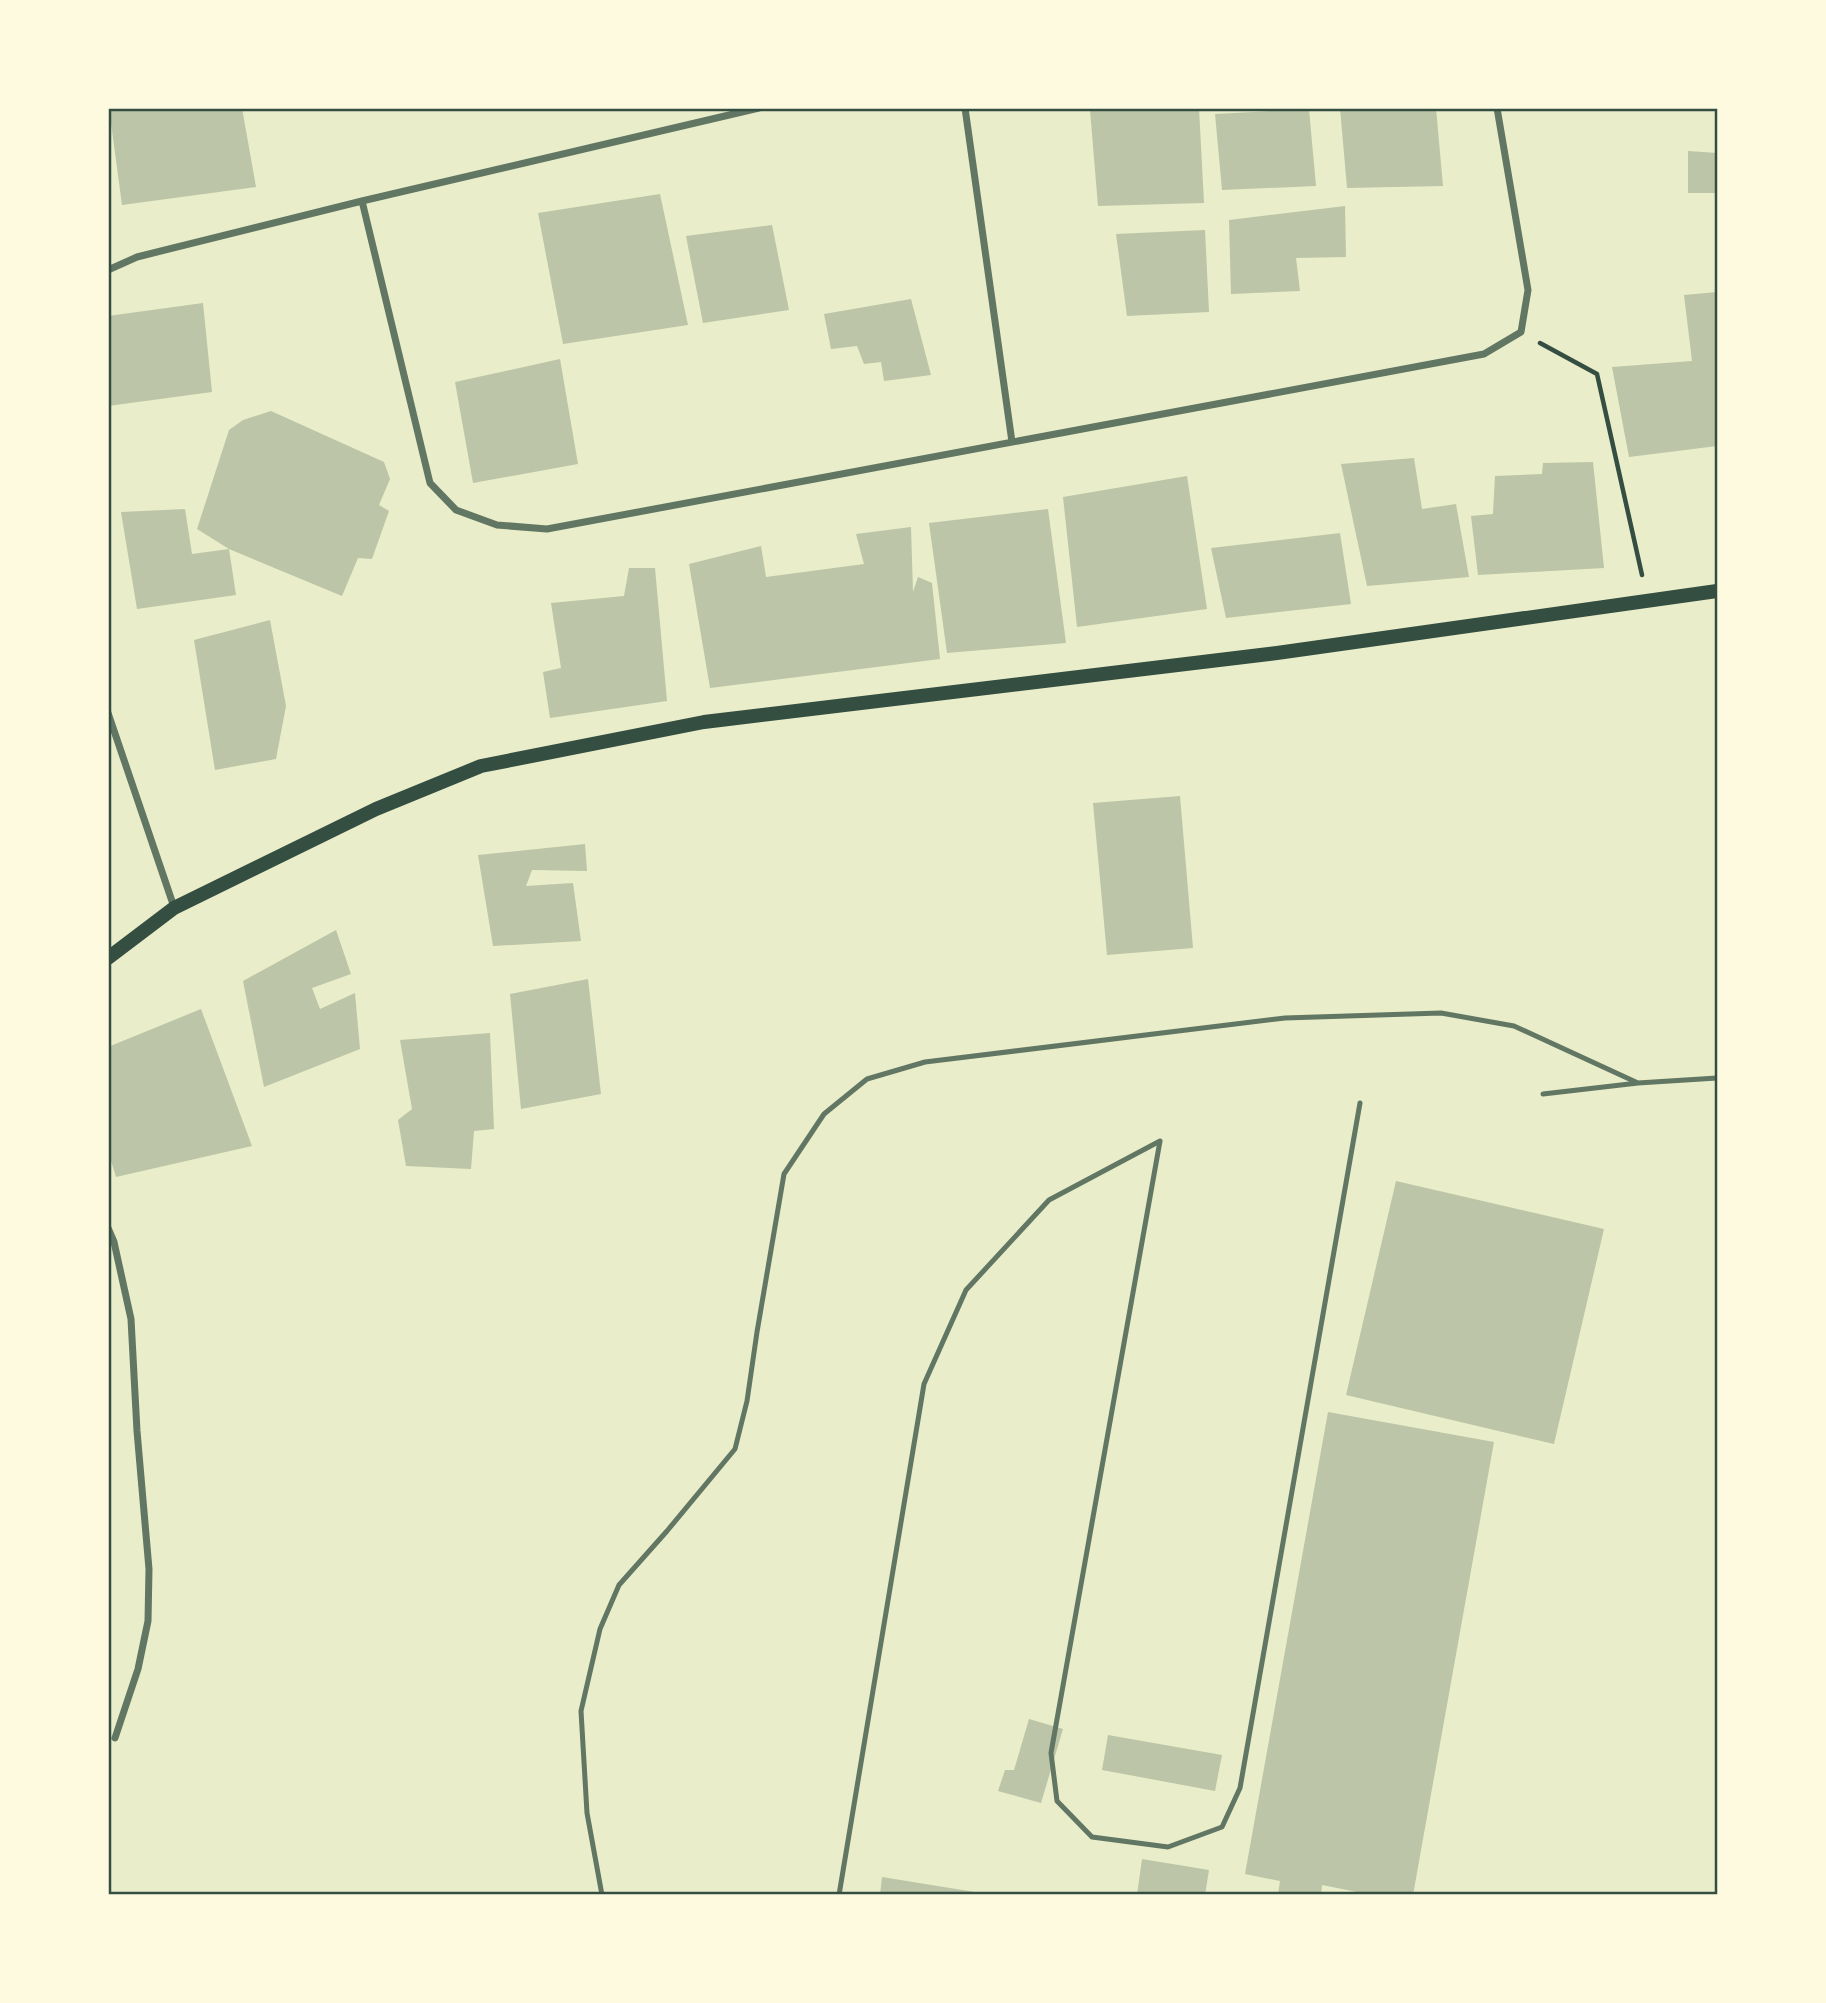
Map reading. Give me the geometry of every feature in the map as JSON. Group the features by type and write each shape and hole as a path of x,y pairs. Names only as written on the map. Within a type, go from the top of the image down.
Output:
{"main road":[{"path":"108,958 174,908 376,809 481,766 704,722 1277,653 1717,591"}],"street":[{"path":"108,270 137,257 362,201 759,108"},
{"path":"965,108 1012,442"},
{"path":"362,201 429,483 456,510 466,514 497,525 547,529 1484,354 1521,332 1528,290 1497,108"},
{"path":"108,713 174,908"},
{"path":"108,1228 114,1242 131,1319 149,1569 148,1621 138,1669 115,1738"}],"lane":[{"path":"602,1895 587,1813 582,1711 600,1629 619,1585 734,1449 747,1401 784,1174 824,1114 867,1079 925,1062 1285,1018 1441,1013 1514,1026 1638,1083"},
{"path":"1543,1094 1638,1083 1717,1078"},
{"path":"839,1895 923,1384 966,1290 1049,1200 1160,1141 1051,1753 1058,1801 1092,1837 1168,1847 1222,1827 1240,1788 1360,1103"}],"path":[{"path":"1521,332 1597,374 1648,602"}],"building":[{"path":"109,108 242,108 256,187 122,205"},
{"path":"1199,108 1204,203 1098,206 1090,110"},
{"path":"1340,108 1436,108 1443,186 1347,188"},
{"path":"1309,109 1316,186 1222,190 1215,114"},
{"path":"1688,151 1717,153 1717,193 1688,193"},
{"path":"660,194 688,325 563,344 538,213"},
{"path":"1345,206 1346,257 1296,258 1300,291 1231,294 1229,220"},
{"path":"772,225 789,310 703,323 686,236"},
{"path":"1205,230 1209,312 1127,316 1116,234"},
{"path":"1717,292 1717,446 1629,457 1612,367 1692,361 1684,295"},
{"path":"911,299 931,375 884,381 881,362 864,364 857,346 831,349 824,314"},
{"path":"203,303 212,392 108,406 108,316"},
{"path":"560,359 578,464 473,483 455,382"},
{"path":"271,411 384,462 390,479 379,505 389,511 372,559 358,558 342,596 229,549 197,529 229,430 243,420"},
{"path":"1414,458 1422,509 1456,504 1469,577 1367,586 1341,464"},
{"path":"1593,462 1604,568 1478,575 1471,516 1493,514 1495,476 1542,474 1543,463"},
{"path":"1187,476 1207,609 1077,627 1063,497"},
{"path":"185,509 192,554 229,549 236,595 137,609 121,512"},
{"path":"1048,509 1066,643 947,653 929,523"},
{"path":"911,527 913,592 918,577 932,583 940,659 710,688 689,564 761,546 766,577 864,564 856,534"},
{"path":"1340,533 1351,604 1226,618 1211,548"},
{"path":"629,568 655,568 667,701 550,718 543,672 561,668 551,603 624,596"},
{"path":"270,620 286,706 276,759 215,770 194,640"},
{"path":"1180,796 1193,948 1107,955 1093,803"},
{"path":"585,844 587,871 532,870 526,886 573,883 581,941 493,946 478,855"},
{"path":"336,930 351,974 312,988 320,1009 355,993 360,1049 264,1087 243,981"},
{"path":"588,979 601,1094 521,1109 510,994"},
{"path":"201,1009 252,1146 116,1177 108,1151 108,1047"},
{"path":"490,1033 494,1129 474,1131 471,1169 406,1166 398,1120 412,1109 400,1040"},
{"path":"1396,1181 1604,1229 1554,1444 1346,1395"},
{"path":"1328,1412 1494,1442 1413,1895 1372,1895 1322,1885 1321,1895 1278,1895 1280,1881 1245,1874"},
{"path":"1029,1719 1063,1729 1041,1803 998,1791 1005,1770 1014,1770"},
{"path":"1108,1735 1222,1755 1215,1791 1102,1770"},
{"path":"1142,1859 1209,1870 1205,1895 1137,1895"},
{"path":"882,1877 981,1893 981,1895 880,1895"}]}
